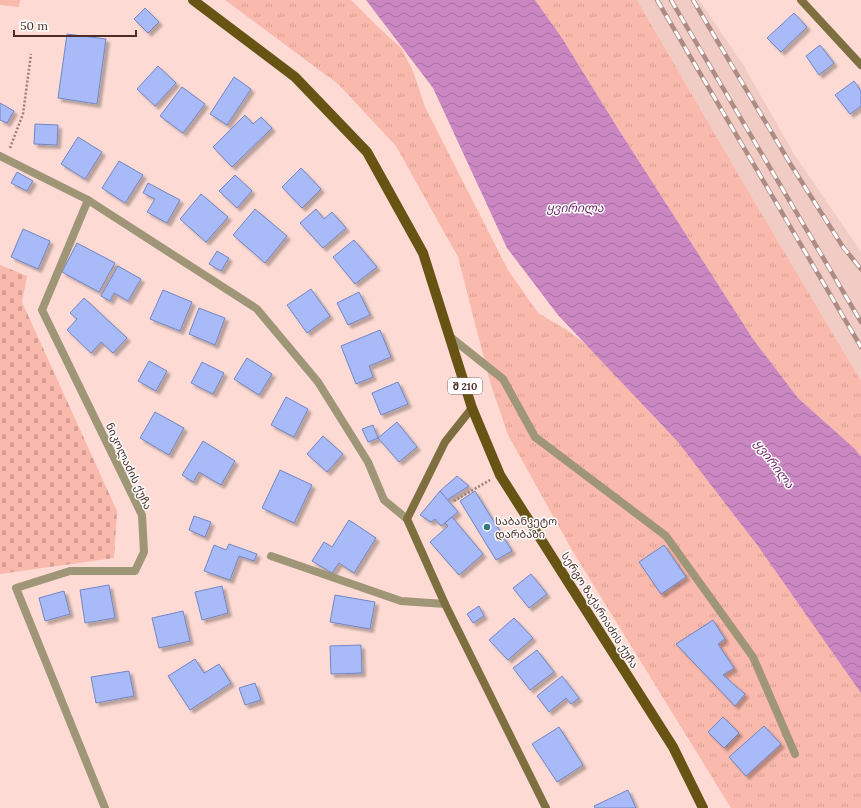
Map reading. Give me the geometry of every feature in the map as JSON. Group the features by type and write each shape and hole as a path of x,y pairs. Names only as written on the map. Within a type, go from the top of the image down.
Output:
{"main road":[{"name":"სერგო ზაქარიაძის ქუჩა","path":"193,0 296,77 366,152 423,253 472,408 500,475 673,747 703,808"},
{"path":"801,0 861,64"},
{"path":"472,408 445,442 407,519 445,604 546,808"}],"street":[{"path":"3,157 88,200 257,309 318,382 368,462 384,500 407,519"},
{"name":"ნიკოლაძის ქუჩა","path":"88,200 42,310 142,515 144,552 135,570 70,571 16,588 105,808"},
{"path":"449,336 503,379 535,436 666,536 753,657 795,754"},
{"path":"270,556 401,601 445,604"}],"path":[{"path":"3,157 23,114 31,54"},
{"path":"454,501 478,487"}],"shaded area":[{"path":"637,0 699,0 744,66 794,154 861,252 861,381 741,179"}],"green space":[{"path":"0,0 20,0 19,7 0,5"},
{"path":"225,0 351,0 401,48 413,71 425,107 508,270 538,313 567,330 601,356 658,421 772,537 861,618 861,808 731,808 572,550 508,435 490,382 458,257 396,146 338,84"},
{"path":"535,0 637,0 861,381 861,457 855,449 798,398 753,339 617,127 562,38"},
{"path":"0,265 27,276 22,302 117,511 114,558 0,574"}],"water":[{"name":"ყვირილა","path":"366,0 535,0 562,38 617,127 753,339 798,398 855,449 861,457 861,693 758,546 678,442 558,315 507,248 433,88"}],"building":[{"path":"145,8 159,22 148,33 134,19"},
{"path":"794,13 807,27 781,52 767,38"},
{"path":"67,34 106,39 97,104 58,98"},
{"path":"820,45 834,63 819,75 806,56"},
{"path":"158,66 176,83 155,106 137,89"},
{"path":"234,77 251,89 227,125 210,114"},
{"path":"854,81 861,91 861,106 850,114 835,95"},
{"path":"182,87 205,104 183,133 160,116"},
{"path":"0,103 14,111 7,123 0,120"},
{"path":"245,115 253,124 261,117 272,128 232,167 213,147"},
{"path":"35,124 58,125 57,145 34,144"},
{"path":"78,137 102,152 85,179 61,164"},
{"path":"119,161 143,175 125,203 102,188"},
{"path":"301,168 321,189 302,208 282,187"},
{"path":"17,172 33,181 27,191 11,183"},
{"path":"235,175 252,191 237,208 219,191"},
{"path":"148,183 180,200 167,223 147,212 155,199 143,193"},
{"path":"201,194 228,217 206,242 180,219"},
{"path":"255,209 287,236 265,263 233,235"},
{"path":"316,209 324,219 332,212 346,228 323,248 300,223"},
{"path":"23,229 50,241 38,269 11,257"},
{"path":"354,240 377,267 355,284 333,257"},
{"path":"77,243 115,263 99,292 62,272"},
{"path":"217,251 229,258 221,271 209,264"},
{"path":"118,266 141,279 128,301 114,293 110,301 101,296"},
{"path":"311,289 330,316 307,333 287,305"},
{"path":"163,290 192,302 180,331 150,319"},
{"path":"359,292 370,315 348,325 337,303"},
{"path":"84,298 127,338 113,353 101,342 91,353 67,330 77,319 70,313"},
{"path":"199,308 225,318 215,345 189,334"},
{"path":"380,330 391,357 369,366 373,377 356,384 341,346"},
{"path":"247,358 272,374 259,395 234,379"},
{"path":"149,361 167,371 156,391 138,381"},
{"path":"202,362 224,373 213,394 191,383"},
{"path":"398,382 408,404 381,415 372,393"},
{"path":"286,397 308,409 294,437 271,425"},
{"path":"155,412 184,428 169,455 140,438"},
{"path":"397,422 417,447 399,462 378,438"},
{"path":"373,425 378,438 368,442 362,429"},
{"path":"323,436 343,454 327,472 307,454"},
{"path":"203,441 235,461 221,485 199,472 193,482 182,475"},
{"path":"280,470 312,485 294,523 262,508"},
{"path":"457,476 469,486 447,500 440,491"},
{"path":"440,491 458,512 441,526 435,519 431,522 420,515"},
{"path":"475,491 512,551 496,560 460,501"},
{"path":"194,516 211,522 205,537 189,530"},
{"path":"452,517 483,554 459,575 430,542 448,526 445,523"},
{"path":"349,520 376,538 354,573 339,563 332,573 312,561 324,542 332,547"},
{"path":"229,544 257,554 254,561 239,556 230,580 204,571 214,545 226,550"},
{"path":"664,545 686,577 661,594 639,562"},
{"path":"531,574 547,594 529,608 513,588"},
{"path":"109,585 115,618 85,623 80,590"},
{"path":"222,586 228,613 202,620 195,592"},
{"path":"64,591 70,614 45,621 39,598"},
{"path":"335,595 375,602 370,629 330,622"},
{"path":"479,606 484,616 473,623 467,614"},
{"path":"183,611 190,641 159,648 152,618"},
{"path":"514,618 533,638 508,660 489,640"},
{"path":"713,620 725,639 718,644 734,668 723,675 745,694 735,706 676,644"},
{"path":"361,645 362,673 331,674 330,646"},
{"path":"537,650 554,672 530,690 513,668"},
{"path":"195,659 204,673 219,664 231,683 190,710 168,676"},
{"path":"129,671 134,696 96,703 91,677"},
{"path":"562,676 579,698 571,704 566,698 549,712 537,696"},
{"path":"255,683 261,700 245,705 239,688"},
{"path":"723,717 739,733 724,748 708,732"},
{"path":"764,726 781,744 746,776 729,757"},
{"path":"559,727 583,765 557,782 532,744"},
{"path":"628,790 636,808 595,808 594,806"}],"railway":[{"path":"657,0 861,347"},
{"path":"671,0 861,322"},
{"path":"693,0 791,165 843,247 861,269"}],"place":[{"name":"საბანკეტო დარბაზი","path":"487,527"}]}
